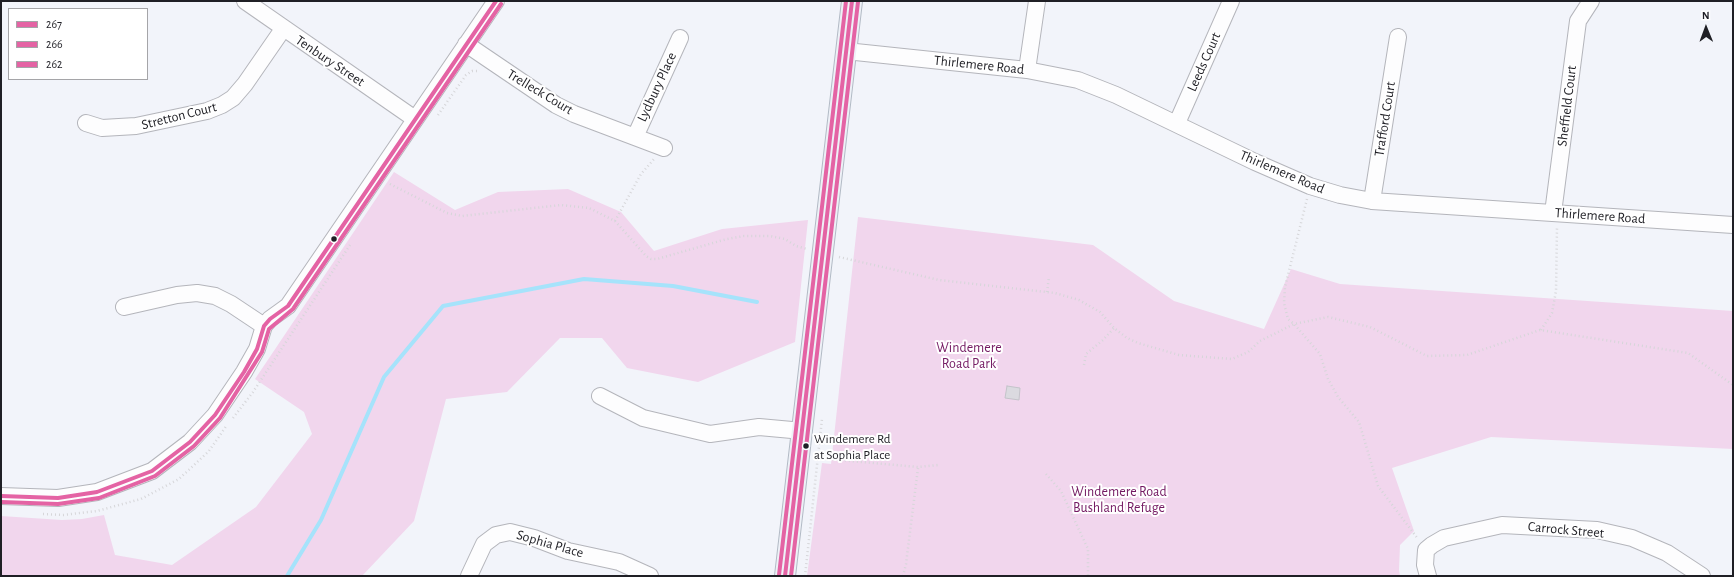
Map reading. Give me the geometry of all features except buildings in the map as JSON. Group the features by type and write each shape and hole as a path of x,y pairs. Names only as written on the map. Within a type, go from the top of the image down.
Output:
{"main road":[{"path":"786,576 809,457 804,431 831,260 846,51 852,1"}],"street":[{"name":"Tenbury Street","path":"245,1 283,29 415,119"},
{"path":"1,496 43,498 80,496 114,487 152,471 190,442 215,415 254,354 264,326 270,319 288,306 496,1"},
{"path":"1027,70 1037,1"},
{"name":"Leeds Court","path":"1177,123 1231,1"},
{"name":"Sheffield Court","path":"1553,213 1578,21 1591,1"},
{"name":"Stretton Court","path":"86,123 102,128 136,126 207,111 222,105 233,98 283,29"},
{"name":"Trafford Court","path":"1372,201 1398,37"},
{"name":"Lydbury Place","path":"635,137 680,38"},
{"name":"Trelleck Court","path":"466,44 556,105 574,114 664,148"},
{"name":"Thirlemere Road","path":"846,51 1027,70 1078,80 1116,95 1177,123 1255,162 1310,186 1340,195 1372,201 1733,225"},
{"path":"124,307 176,295 197,293 215,296 231,304 264,326"},
{"path":"600,396 643,418 710,434 759,427 804,431"},
{"name":"Carrock Street","path":"1426,550 1444,538 1502,525 1597,530 1632,538 1667,553 1702,576"},
{"name":"Sophia Place","path":"469,576 484,544 496,535 510,532 534,538 568,551 619,562 650,576"},
{"path":"1426,550 1425,565 1428,576"}],"path":[{"path":"435,120 466,75 478,71 485,73 492,63"},
{"path":"615,221 641,174 664,148"},
{"path":"394,177 390,184 448,213 462,216 561,205 589,208 615,221 646,256 651,259 657,259 727,239 744,236 770,236 785,239 796,246 831,260 840,257 939,280 1047,292 1080,300 1100,312 1114,328 1138,343 1179,355 1232,359 1248,352 1260,341 1294,324 1328,317 1370,327 1427,356 1467,355 1540,330 1688,353 1733,385"},
{"path":"1310,186 1285,287 1284,303 1288,319 1320,354 1328,379 1338,397 1359,422 1378,486 1426,550"},
{"path":"1540,330 1552,314 1556,291 1558,225 1553,213"},
{"path":"1047,292 1049,277"},
{"path":"1084,365 1086,354 1103,340 1114,328"},
{"path":"805,576 809,457 822,413"},
{"path":"809,457 918,468 938,465"},
{"path":"903,576 906,564 918,468"},
{"path":"1046,474 1061,491 1088,549 1088,576"}],"green space":[{"path":"394,172 455,210 498,192 568,189 621,212 654,251 722,229 808,220 795,342 698,382 627,368 602,338 560,338 507,392 446,399 414,521 362,576 1,576 1,516 62,520 82,519 104,515 115,555 172,565 256,507 312,434 304,412 255,379"},
{"name":"Windemere Road Park","path":"858,217 1093,245 1174,301 1264,329 1291,269 1340,284 1733,311 1733,449 1491,437 1392,468 1414,531 1400,545 1400,576 807,576 822,463 831,464"}],"waterway":[{"path":"287,576 321,520 384,377 443,306 584,279 673,286 757,302"}],"transit line":[{"name":"267","path":"1,496 58,498 97,492 152,471 190,442 215,415 244,372 257,349 264,326 270,319 288,306 496,1"},
{"name":"262","path":"779,575 846,1"},
{"name":"267","path":"785,576 852,1"},
{"name":"266","path":"791,576 858,2"},
{"name":"266","path":"1,502 58,504 99,498 155,476 194,446 220,418 262,352 269,329 293,309 501,4"}],"place":[{"name":"Windemere Rd at Sophia Place","path":"806,446"}],"park label":[{"name":"Windemere Road Bushland Refuge","path":"1119,500"}]}
